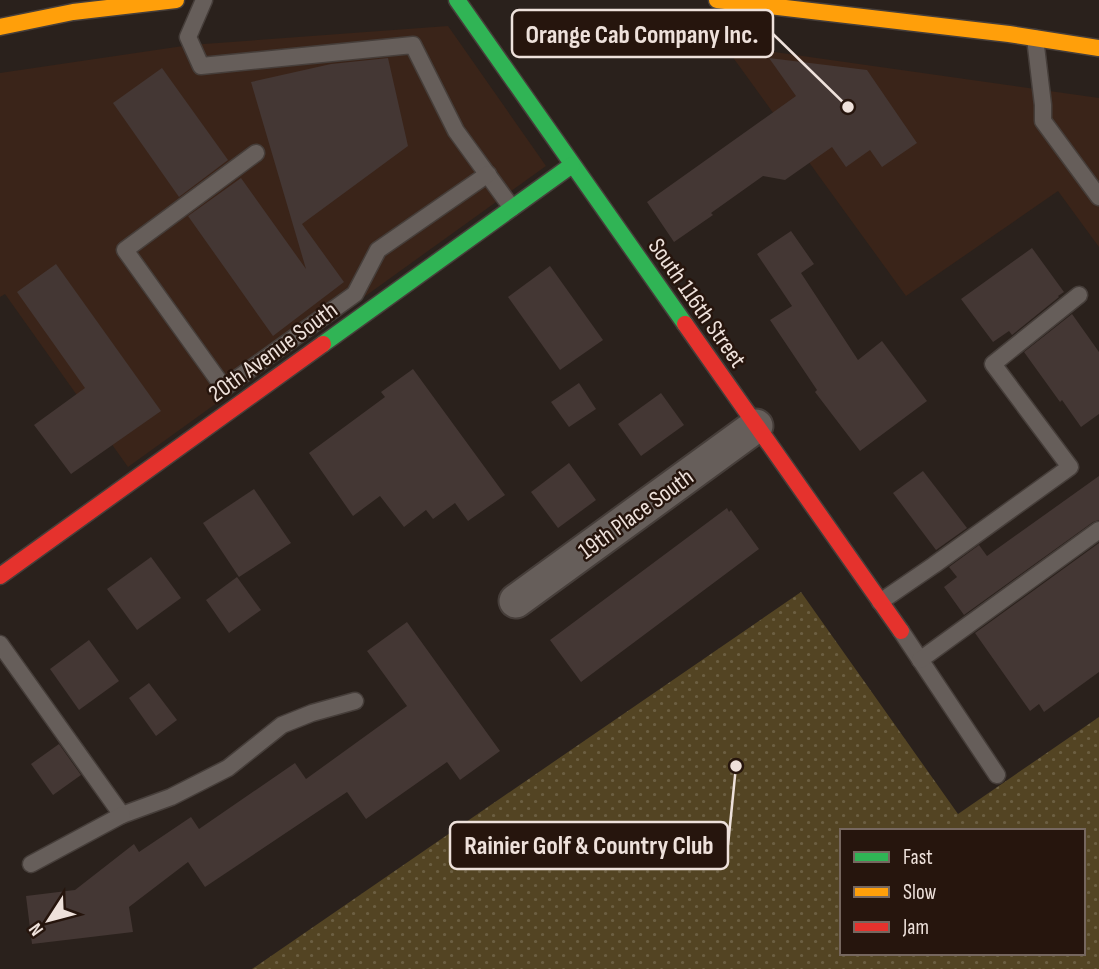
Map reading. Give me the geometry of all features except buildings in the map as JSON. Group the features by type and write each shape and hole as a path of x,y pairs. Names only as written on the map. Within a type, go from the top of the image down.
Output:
{"street":[{"path":"0,26 72,12 176,0"},
{"name":"South 116th Street","path":"457,0 901,631"},
{"path":"717,0 813,6 1099,48"},
{"name":"20th Avenue South","path":"0,576 572,165"},
{"name":"19th Place South","path":"516,601 756,426"}],"lane":[{"path":"204,0 188,37 201,66 414,45 456,131 512,208"},
{"path":"1035,38 1043,121 1099,197"},
{"path":"256,153 125,250 225,388 355,294 378,250 488,174"},
{"path":"880,602 1070,467 993,364 1079,295"},
{"path":"920,660 1099,530"},
{"path":"901,631 997,775"},
{"path":"0,644 122,815"},
{"path":"31,864 122,815 171,797 228,768 282,725 355,701"}],"shaded area":[{"path":"448,26 546,166 128,467 5,294 0,297 0,73 190,45"},
{"path":"724,45 1099,98 1099,247 1058,191 906,296"},
{"path":"801,592 958,814 1099,717 1099,969 252,969"}],"traffic: fast":[{"path":"457,0 685,324"},
{"path":"323,344 572,165"}],"traffic: slow":[{"path":"0,27 73,12 176,0"},
{"path":"717,0 1009,34 1099,48"}],"traffic: jam":[{"path":"685,324 901,631"},
{"path":"0,576 323,344"}],"place":[{"name":"Orange Cab Company Inc.","path":"848,107"},
{"name":"Rainier Golf & Country Club","path":"736,766"}]}
